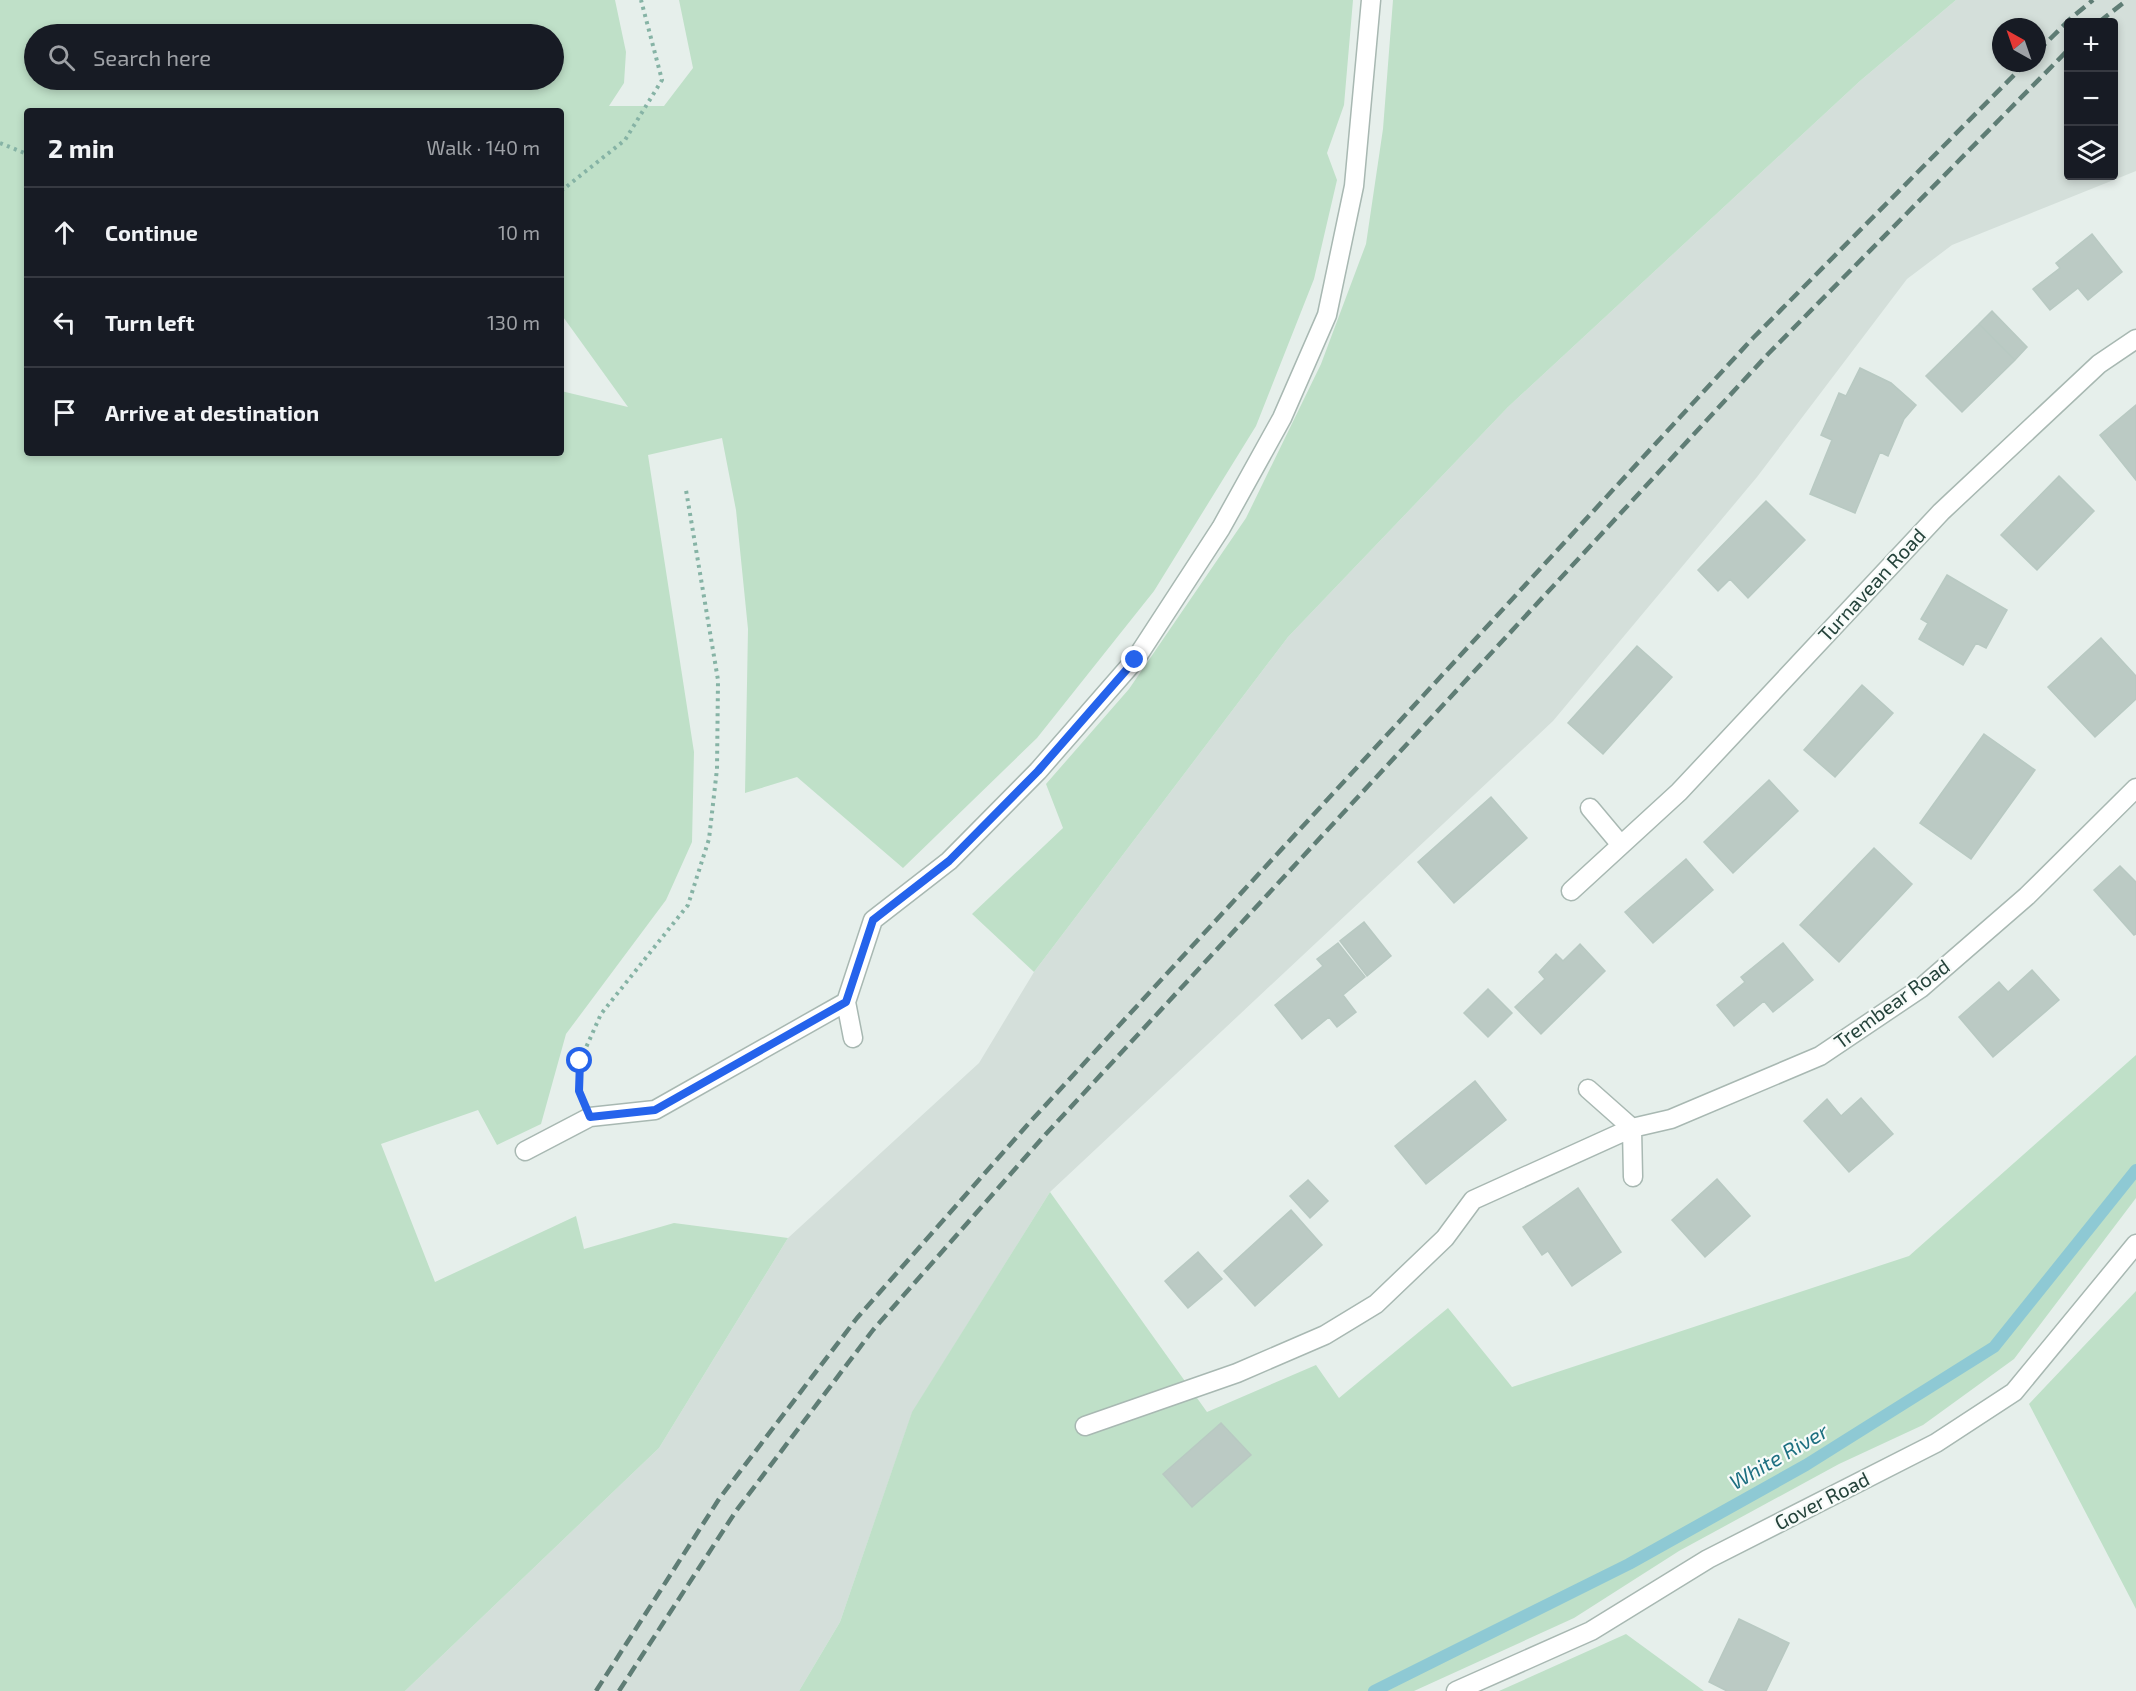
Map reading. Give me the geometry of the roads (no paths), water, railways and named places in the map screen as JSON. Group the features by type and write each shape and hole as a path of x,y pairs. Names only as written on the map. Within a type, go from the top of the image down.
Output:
{"street":[{"path":"853,1038 846,1002 873,920 949,861 1038,771 1135,660 1221,528 1282,418 1327,315 1354,186 1371,0"},
{"name":"Turnavean Road","path":"1570,891 1679,792 1941,512 2099,364 2136,339"},
{"name":"Trembear Road","path":"1085,1426 1237,1373 1325,1335 1376,1304 1445,1238 1473,1200 1632,1128 1671,1119 1820,1056 1921,988 2027,896 2136,788"},
{"path":"1590,808 1621,845"},
{"path":"525,1151 590,1117 655,1110 846,1002"},
{"path":"1588,1089 1632,1128 1633,1177"},
{"name":"Gover Road","path":"1456,1691 1591,1631 1708,1559 1936,1443 2005,1398 2014,1392 2136,1244"}],"waterway":[{"name":"White River","path":"1374,1691 1629,1564 1806,1465 1994,1347 2136,1170"}],"railway":[{"path":"2046,43 2093,0"},
{"path":"2104,18 2127,0"},
{"path":"619,1691 736,1511 873,1330 1045,1135 1769,353 2064,54"},
{"path":"596,1691 719,1499 857,1318 1030,1122 1753,338 2017,72"}]}
